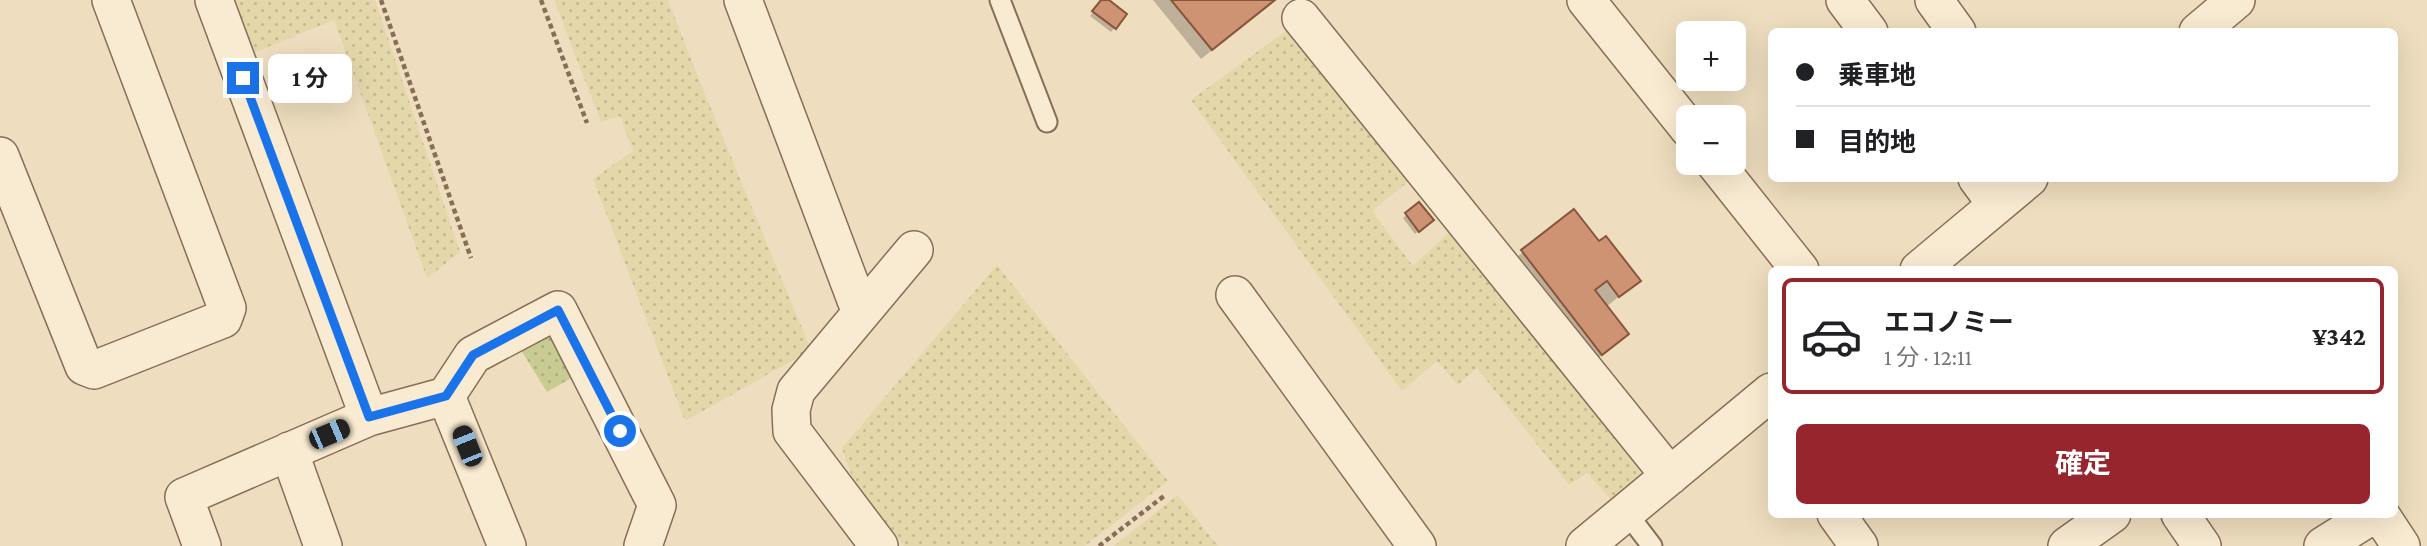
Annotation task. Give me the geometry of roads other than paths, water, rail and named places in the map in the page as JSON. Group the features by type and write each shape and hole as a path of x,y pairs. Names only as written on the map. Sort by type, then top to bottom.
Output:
{"street":[{"path":"0,156 84,366 93,370 223,319 227,308 111,0"},
{"path":"214,0 369,417"},
{"path":"743,0 861,313"},
{"path":"1586,0 1676,114"},
{"path":"1845,0 1866,28"},
{"path":"1934,0 1954,28"},
{"path":"2203,28 2236,0"},
{"path":"1301,18 1670,476"},
{"path":"1725,175 1797,266"},
{"path":"1922,266 1987,192 2017,182"},
{"path":"879,546 793,431 791,410 796,391 914,250"},
{"path":"1235,295 1417,546"},
{"path":"202,546 184,496 369,417 446,396 473,355 558,310 657,505 643,546"},
{"path":"446,396 507,546"},
{"path":"1585,546 1670,476 1766,407"},
{"path":"289,451 323,546"},
{"path":"1839,518 1859,546"},
{"path":"2067,546 2106,518"},
{"path":"2183,518 2202,546"},
{"path":"2323,546 2368,518"},
{"path":"2383,518 2401,546"}],"lane":[{"path":"1000,0 1047,122"},
{"path":"1626,512 1652,546"}]}
